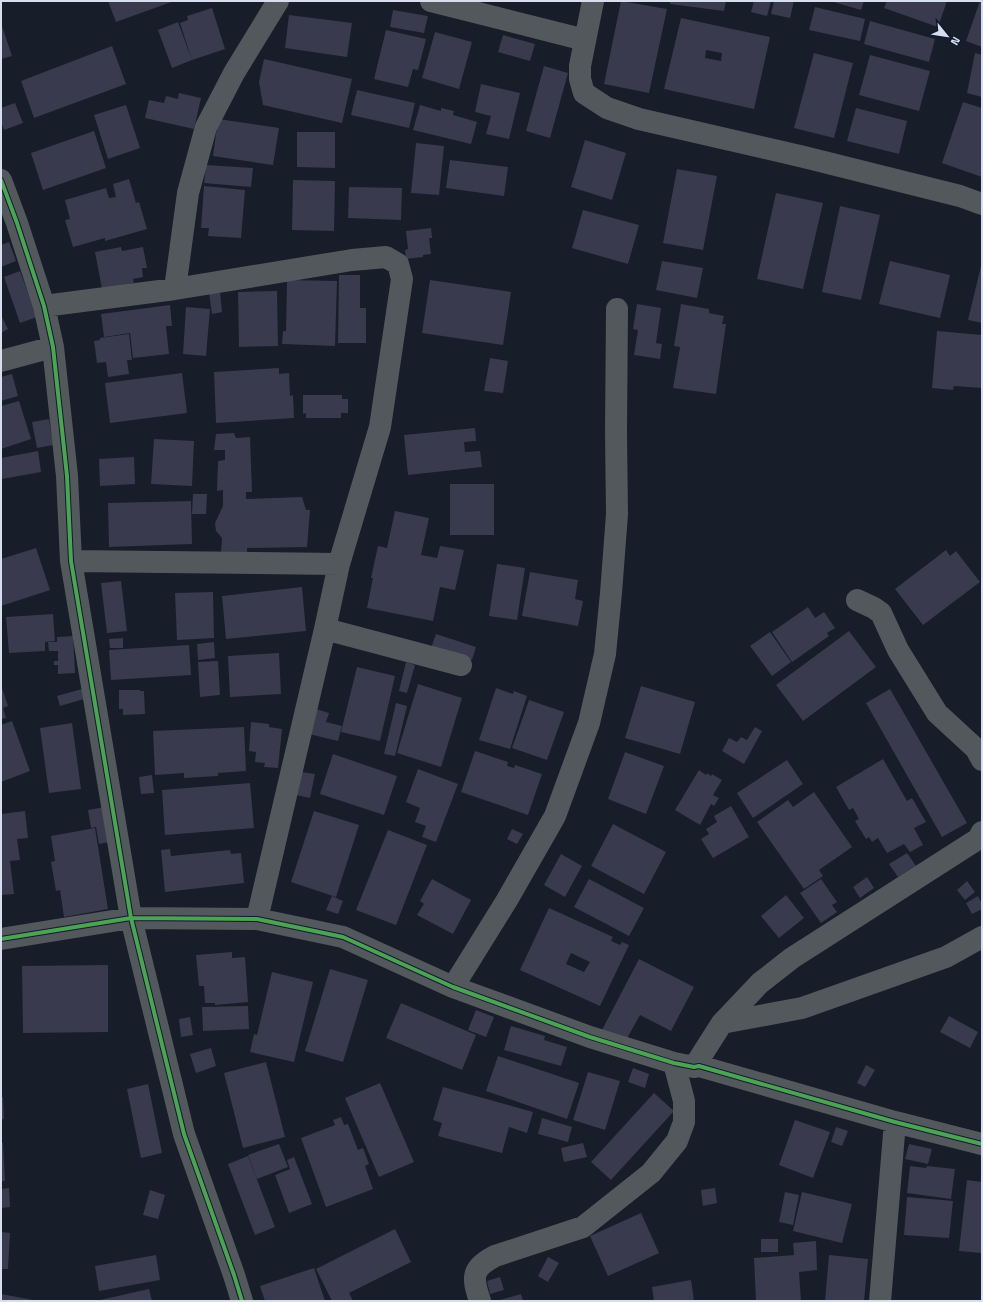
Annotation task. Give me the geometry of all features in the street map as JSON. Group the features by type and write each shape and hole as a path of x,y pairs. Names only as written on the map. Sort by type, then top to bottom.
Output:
{"street":[{"path":"431,1 585,40"},
{"path":"593,1 580,66 580,79 584,93 607,108 639,119 834,164 960,196 982,204"},
{"path":"175,289 188,193 206,127 267,6"},
{"path":"1,180 17,223 44,306 53,347 67,476 71,561 131,918 184,1134 232,1268 242,1301"},
{"path":"44,306 175,289 352,260 386,257 398,264 402,279 380,427 339,564 257,919"},
{"path":"452,987 507,900 555,816 591,716 604,654 612,593 617,514 617,308"},
{"path":"1,361 53,347"},
{"path":"71,561 339,564"},
{"path":"857,600 881,613 898,650 937,713 976,749 982,760"},
{"path":"325,629 461,665"},
{"path":"480,1301 476,1289 476,1270 486,1261 495,1256 583,1227 651,1173 677,1141 684,1122 684,1065 760,984 792,958 978,839 982,832"},
{"path":"1,939 131,918 257,919 343,937 452,987 590,1037 684,1065 699,1066 895,1122 982,1144"},
{"path":"722,1023 802,1008 946,957 982,937"},
{"path":"880,1301 895,1122"}],"building":[{"path":"108,1 174,1 116,22"},
{"path":"621,1 667,9 649,93 604,84"},
{"path":"670,1 726,1 724,11 670,4"},
{"path":"754,1 771,1 767,16 751,12"},
{"path":"774,1 794,1 790,18 771,14"},
{"path":"830,1 864,1 861,10"},
{"path":"887,1 947,1 938,27 884,8"},
{"path":"980,1 982,2 982,47 966,41"},
{"path":"815,7 865,19 860,41 809,30"},
{"path":"212,8 225,49 192,60 180,23 188,20 187,16"},
{"path":"393,10 428,16 424,33 390,27"},
{"path":"289,15 352,23 347,57 285,48"},
{"path":"681,18 770,37 754,109 664,89","holes":["706,50 722,53 721,61 705,58"]},
{"path":"870,21 935,39 929,62 864,44"},
{"path":"178,22 192,60 172,68 158,30"},
{"path":"1,23 12,56 1,59"},
{"path":"386,30 426,39 418,70 413,69 408,87 374,79"},
{"path":"435,32 472,42 459,89 422,78"},
{"path":"503,35 535,44 530,61 498,52"},
{"path":"112,46 126,84 34,118 21,81"},
{"path":"814,53 853,63 834,138 794,128"},
{"path":"975,53 982,55 982,97 967,93"},
{"path":"870,55 930,71 919,111 859,95"},
{"path":"264,59 352,79 342,123 263,105 259,82"},
{"path":"544,66 568,73 550,138 526,131"},
{"path":"481,84 520,93 509,139 486,134 491,116 475,112"},
{"path":"357,90 415,103 409,128 351,115"},
{"path":"179,93 201,98 194,129 145,118 149,100 164,103 166,96 178,99"},
{"path":"963,102 982,108 982,177 942,163"},
{"path":"15,103 23,123 4,130 1,122 1,108"},
{"path":"126,105 140,148 108,159 94,115"},
{"path":"420,105 441,111 441,108 454,111 453,115 477,122 471,144 413,130"},
{"path":"856,108 907,121 899,154 847,141"},
{"path":"218,119 279,128 273,165 213,156"},
{"path":"94,131 106,168 43,190 31,153"},
{"path":"297,132 335,132 335,168 297,167"},
{"path":"585,140 626,153 612,200 571,187"},
{"path":"416,143 444,146 439,195 411,193"},
{"path":"450,160 508,167 504,196 446,188"},
{"path":"206,165 253,168 251,187 204,183"},
{"path":"677,169 717,176 703,250 663,243"},
{"path":"129,179 136,203 139,202 147,229 105,241 105,238 73,247 65,220 70,219 65,200 106,188 109,198 116,197 113,184"},
{"path":"293,180 335,181 334,231 292,230"},
{"path":"204,186 245,190 241,238 208,236 209,228 201,228"},
{"path":"349,187 402,188 401,220 348,218"},
{"path":"776,193 823,203 803,289 757,279"},
{"path":"840,206 880,215 861,300 822,292"},
{"path":"583,210 639,225 628,264 572,248"},
{"path":"431,228 432,238 429,238 431,254 423,255 423,257 406,259 405,250 408,249 406,231"},
{"path":"9,242 16,261 1,267 1,245"},
{"path":"121,247 122,251 143,247 147,268 142,268 143,277 133,279 134,283 102,289 95,252"},
{"path":"662,261 703,268 697,298 656,290"},
{"path":"890,261 950,275 940,318 879,304"},
{"path":"982,266 982,323 968,320"},
{"path":"20,271 37,317 20,323 4,277"},
{"path":"339,275 360,275 360,308 366,308 366,343 338,343"},
{"path":"287,280 337,281 335,346 282,344 283,331 286,331"},
{"path":"430,280 511,292 503,345 422,333"},
{"path":"220,291 222,312 212,314 209,293"},
{"path":"277,291 278,346 239,347 238,292"},
{"path":"637,304 661,308 656,343 662,344 660,359 634,355 638,330 633,329"},
{"path":"681,304 709,309 709,313 724,316 722,324 726,324 716,394 673,388 680,347 674,346"},
{"path":"170,305 172,326 166,326 169,354 133,358 130,333 104,337 101,314"},
{"path":"186,307 210,309 206,356 183,354"},
{"path":"1,315 8,329 1,333"},
{"path":"937,331 982,335 982,388 954,386 953,390 932,388"},
{"path":"129,334 132,360 127,360 129,374 108,377 106,362 97,363 94,341 100,340 100,338"},
{"path":"490,358 508,361 503,393 484,391"},
{"path":"279,368 279,374 289,373 290,396 293,395 294,418 216,423 214,372"},
{"path":"182,373 187,413 110,423 105,383"},
{"path":"12,374 18,396 1,401 1,377"},
{"path":"303,395 342,395 342,399 348,399 348,413 341,413 341,418 306,418 306,413 303,414"},
{"path":"19,401 31,439 1,449 1,406"},
{"path":"49,419 53,445 37,448 32,422"},
{"path":"475,428 476,441 464,442 465,452 480,451 482,467 408,475 404,435"},
{"path":"234,433 236,438 250,437 252,492 246,492 246,499 302,497 306,510 310,510 307,547 247,548 247,554 221,554 222,538 216,531 215,523 223,506 223,490 217,491 218,461 225,460 225,450 214,450 216,434"},
{"path":"154,439 194,441 192,486 151,484"},
{"path":"38,451 41,472 2,479 1,458"},
{"path":"134,457 135,484 100,486 99,459"},
{"path":"450,484 494,484 494,535 450,535"},
{"path":"193,494 207,494 206,514 192,514"},
{"path":"191,501 192,544 109,547 108,503"},
{"path":"395,511 429,518 421,555 437,558 440,546 464,550 455,590 440,587 433,621 367,608 373,578 371,578 378,546 387,548"},
{"path":"36,548 50,590 1,606 1,559"},
{"path":"946,550 950,556 956,551 980,582 923,625 895,589"},
{"path":"497,564 525,568 517,620 489,616"},
{"path":"530,572 578,580 575,599 583,601 578,626 522,616"},
{"path":"121,581 127,631 107,633 101,583"},
{"path":"302,587 306,631 226,639 222,596"},
{"path":"213,592 214,638 177,640 175,593"},
{"path":"808,607 815,618 824,612 835,628 827,633 829,636 792,662 772,632"},
{"path":"53,614 55,641 45,642 45,651 9,653 6,617"},
{"path":"849,631 876,667 803,721 776,685"},
{"path":"770,632 791,662 772,676 750,646"},
{"path":"436,634 476,647 472,660 431,648"},
{"path":"73,636 75,673 58,674 58,665 54,665 54,661 58,661 58,651 49,651 48,642 57,642 57,637"},
{"path":"123,638 123,648 110,648 109,639"},
{"path":"214,642 215,658 198,660 197,644"},
{"path":"189,645 191,675 111,680 109,650"},
{"path":"279,653 281,694 230,697 228,656"},
{"path":"218,661 220,695 200,697 198,662"},
{"path":"406,662 415,665 407,693 399,691"},
{"path":"357,667 395,676 380,741 341,732"},
{"path":"418,684 462,698 441,767 397,753"},
{"path":"1,685 8,706 3,708 6,718 1,719"},
{"path":"641,686 695,702 680,754 625,738"},
{"path":"496,688 513,694 514,691 527,696 510,749 479,740"},
{"path":"82,689 84,699 60,706 57,696"},
{"path":"890,689 967,823 942,837 866,703"},
{"path":"119,690 144,691 145,714 123,715 123,709 119,709"},
{"path":"529,700 564,712 547,760 512,748"},
{"path":"396,703 407,706 395,756 384,754"},
{"path":"316,709 329,713 326,722 342,726 338,741 309,734"},
{"path":"12,721 30,771 1,782 1,725"},
{"path":"251,722 269,724 269,727 282,729 278,768 264,767 265,763 255,762 256,752 249,751"},
{"path":"72,723 81,789 49,793 40,728"},
{"path":"244,727 246,771 218,773 218,776 184,778 184,773 155,775 153,731"},
{"path":"755,727 762,731 744,764 722,751 729,738 737,742 741,737 747,740"},
{"path":"475,751 508,762 507,766 514,768 515,765 542,774 528,815 461,792"},
{"path":"625,752 664,766 646,814 608,799"},
{"path":"333,754 397,776 384,815 320,794"},
{"path":"883,759 907,801 912,798 926,822 914,828 923,845 910,852 904,844 887,853 878,838 872,842 869,837 866,839 855,821 859,819 853,808 849,810 836,787"},
{"path":"787,760 803,784 753,818 737,793"},
{"path":"418,769 458,784 436,842 422,837 426,826 415,822 420,808 406,802"},
{"path":"699,770 706,775 707,773 711,776 712,774 722,780 713,795 719,798 714,806 711,804 700,825 675,810"},
{"path":"301,772 315,774 310,798 296,795"},
{"path":"152,775 154,793 141,794 139,777"},
{"path":"250,783 254,828 165,835 162,790"},
{"path":"814,792 852,847 819,870 823,876 804,889 757,822 788,800 793,807"},
{"path":"731,806 749,837 713,858 701,839 709,834 706,829 717,822 714,816"},
{"path":"105,807 110,842 99,844 96,827 91,828 88,810"},
{"path":"25,811 28,838 17,839 20,860 10,861 14,894 1,895 1,814"},
{"path":"314,811 359,825 336,897 291,882"},
{"path":"613,824 666,852 644,894 591,866"},
{"path":"95,828 108,909 64,917 60,890 56,891 51,862 55,861 51,836"},
{"path":"512,829 523,834 517,844 507,839"},
{"path":"388,830 427,845 396,925 356,910"},
{"path":"170,849 171,856 230,850 231,854 241,853 244,883 165,892 161,850"},
{"path":"907,853 916,866 898,877 889,864"},
{"path":"561,854 582,866 565,897 544,885"},
{"path":"867,877 874,888 860,898 853,887"},
{"path":"432,879 471,900 453,934 417,915 424,904 420,901"},
{"path":"589,879 644,908 629,936 574,907"},
{"path":"821,879 837,902 832,905 837,912 821,923 800,893"},
{"path":"967,881 975,892 965,900 957,890"},
{"path":"786,895 804,918 779,938 761,916"},
{"path":"332,896 343,901 338,914 326,910"},
{"path":"978,896 982,904 982,909 972,914 966,903"},
{"path":"549,908 613,937 611,941 620,945 622,942 629,945 600,1006 520,970","holes":["571,953 590,962 584,972 566,964"]},
{"path":"232,952 232,958 245,957 248,1002 215,1005 215,1003 205,1003 204,986 199,986 196,955"},
{"path":"639,959 694,987 671,1031 640,1015 625,1042 602,1030"},
{"path":"108,965 108,1032 23,1033 22,966"},
{"path":"330,969 368,980 343,1062 305,1051"},
{"path":"272,972 313,982 294,1062 250,1052 254,1034 257,1035"},
{"path":"401,1003 476,1035 462,1070 386,1038"},
{"path":"248,1006 249,1029 203,1031 202,1007"},
{"path":"476,1010 494,1017 486,1037 468,1030"},
{"path":"949,1016 978,1032 970,1048 940,1032"},
{"path":"190,1017 193,1035 181,1037 179,1019"},
{"path":"511,1026 545,1036 544,1040 567,1047 561,1066 504,1050"},
{"path":"211,1048 216,1066 196,1073 190,1054"},
{"path":"498,1056 579,1083 567,1119 486,1091"},
{"path":"266,1062 285,1137 243,1148 224,1073"},
{"path":"866,1065 875,1070 865,1087 857,1083"},
{"path":"633,1068 649,1074 645,1088 628,1082"},
{"path":"588,1072 620,1081 605,1130 573,1120"},
{"path":"380,1083 414,1162 379,1177 345,1098"},
{"path":"148,1084 162,1153 141,1158 127,1089"},
{"path":"443,1087 533,1112 527,1133 509,1127 502,1153 438,1136 442,1123 433,1120"},
{"path":"654,1093 674,1111 611,1180 591,1162"},
{"path":"1,1097 3,1097 4,1119 1,1120"},
{"path":"341,1117 344,1125 348,1124 358,1150 363,1148 369,1164 365,1166 373,1189 326,1207 301,1138 335,1125 333,1120"},
{"path":"542,1118 572,1127 568,1142 538,1134"},
{"path":"795,1120 830,1132 813,1178 779,1165"},
{"path":"836,1127 848,1131 842,1146 831,1142"},
{"path":"1,1143 3,1143 5,1181 1,1181"},
{"path":"583,1143 587,1157 564,1162 561,1148"},
{"path":"279,1144 288,1167 257,1179 248,1155"},
{"path":"909,1144 932,1149 928,1164 905,1159"},
{"path":"248,1156 275,1227 255,1235 228,1164"},
{"path":"294,1157 312,1204 289,1213 275,1175 290,1169 287,1160"},
{"path":"910,1166 955,1169 951,1199 907,1193"},
{"path":"967,1180 982,1182 982,1253 959,1251"},
{"path":"9,1188 10,1207 1,1208 1,1189"},
{"path":"715,1188 717,1203 703,1206 701,1190"},
{"path":"150,1190 165,1195 158,1219 143,1215"},
{"path":"785,1192 799,1195 793,1225 779,1222"},
{"path":"802,1192 852,1204 842,1243 793,1231"},
{"path":"907,1197 953,1201 949,1238 904,1235"},
{"path":"641,1213 659,1253 608,1276 590,1236"},
{"path":"395,1229 411,1262 349,1293 353,1301 332,1301 316,1269"},
{"path":"1,1232 10,1233 8,1269 1,1269"},
{"path":"761,1239 778,1239 778,1252 761,1252"},
{"path":"816,1241 817,1270 799,1272 801,1301 756,1301 754,1258 794,1255 793,1243"},
{"path":"156,1255 160,1280 99,1291 95,1266"},
{"path":"829,1255 868,1259 864,1301 825,1301"},
{"path":"548,1257 559,1263 548,1282 538,1276"},
{"path":"314,1268 325,1301 265,1301 260,1286"},
{"path":"500,1277 504,1290 490,1294 487,1281"},
{"path":"691,1280 694,1301 654,1301 652,1287"},
{"path":"149,1289 152,1301 100,1301 100,1300"},
{"path":"1,1294 33,1300 33,1301 1,1301"},
{"path":"521,1294 523,1301 496,1301"}],"cycle path":[{"path":"1,180 17,223 44,306 53,347 67,476 71,561 131,918 184,1134 242,1301"},
{"path":"1,939 131,918 257,919 343,937 453,987 590,1037 674,1063 694,1067 699,1066 895,1122 982,1144"}]}
